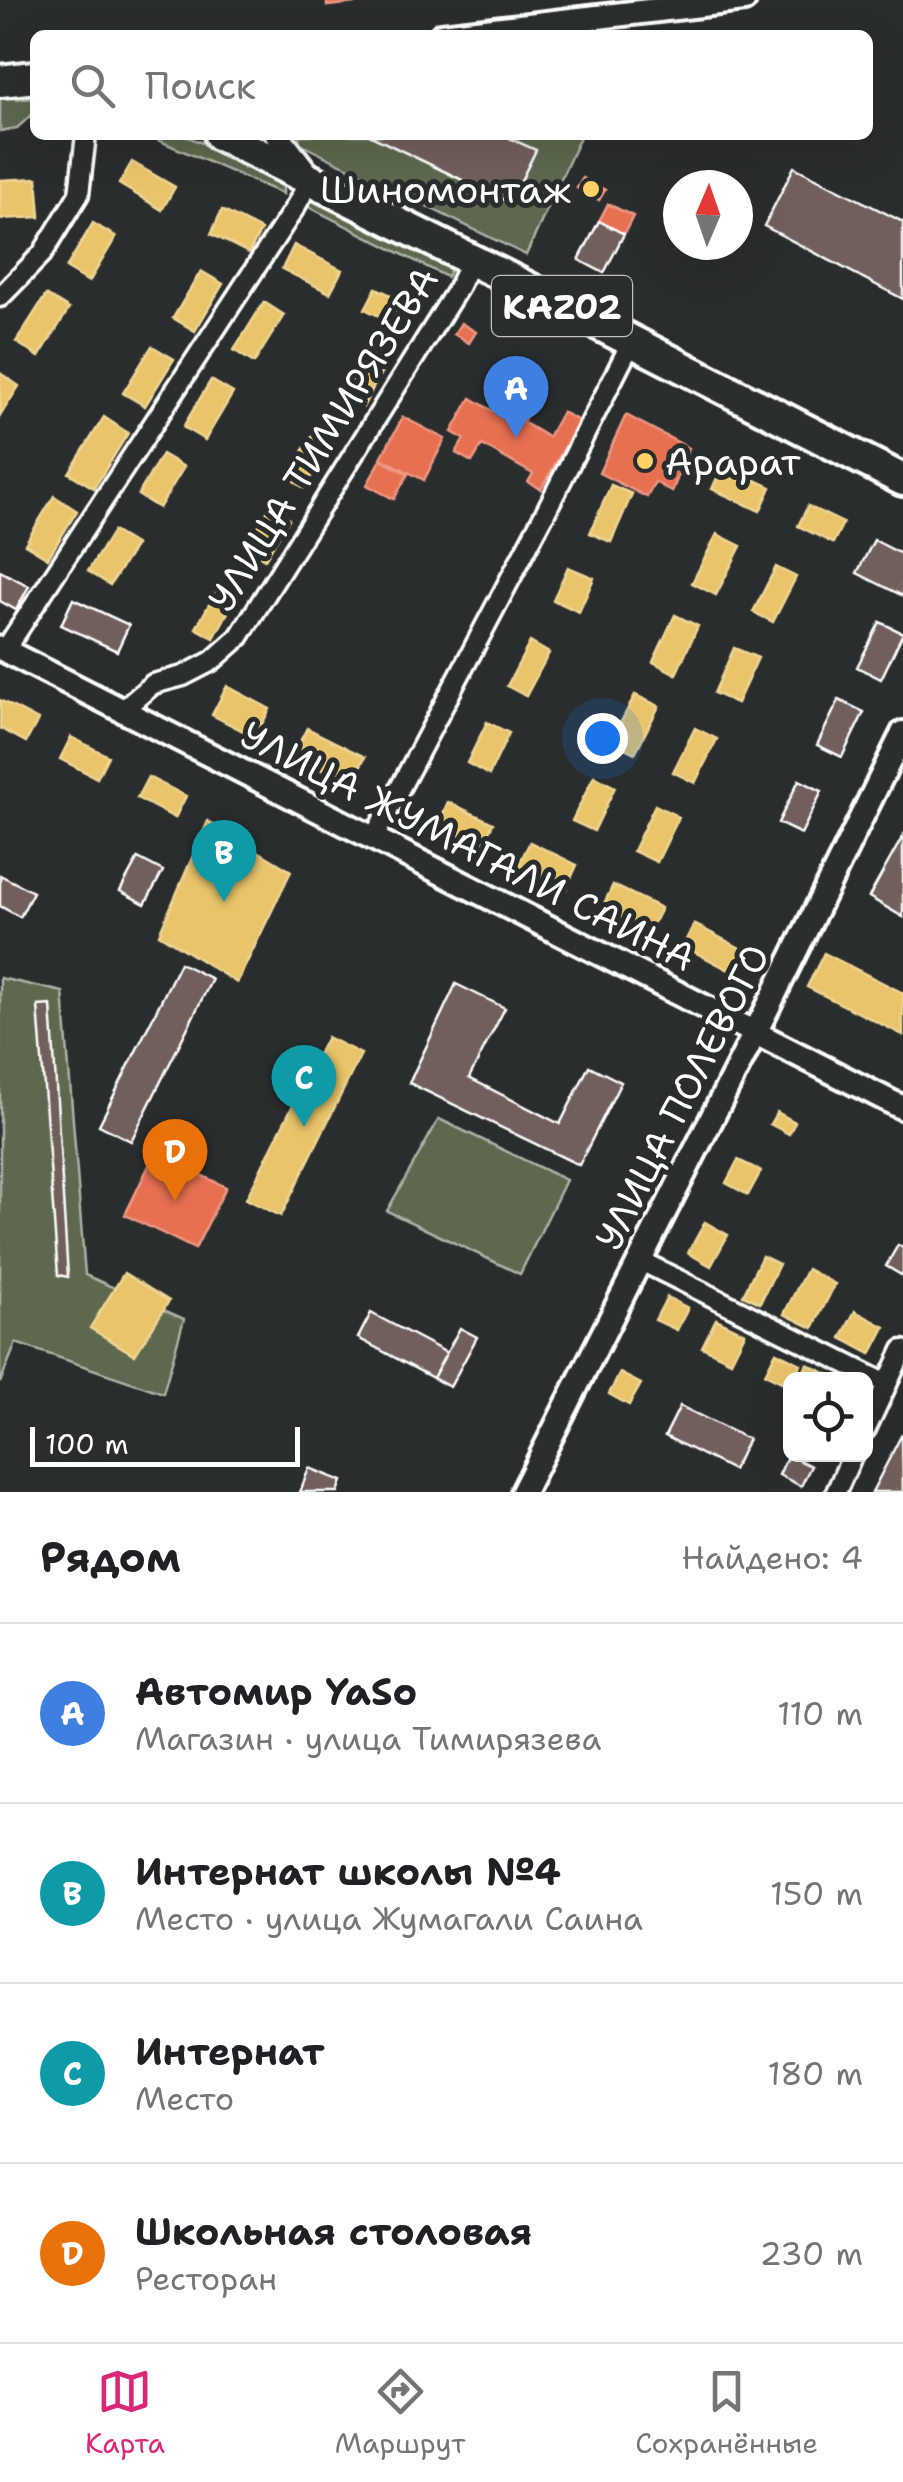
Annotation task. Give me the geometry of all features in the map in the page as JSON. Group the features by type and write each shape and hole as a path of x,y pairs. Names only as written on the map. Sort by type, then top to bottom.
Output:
{"highway":[{"path":"0,81 30,78"},
{"name":"KАZ02","path":"230,140 903,480"}],"street":[{"path":"485,30 744,0"},
{"path":"0,297 42,254 79,194 85,140"},
{"path":"2,649 311,179 280,140"},
{"name":"УЛИЦА ТИМИРЯЗЕВА","path":"124,709 153,684 183,676 212,661 240,637 458,288 471,260"},
{"path":"373,839 632,340"},
{"name":"УЛИЦА ЖУМАГАЛИ САИНА","path":"2,649 903,1108"},
{"name":"УЛИЦА ПОЛЕВОГО","path":"523,1492 903,733"},
{"path":"640,1260 887,1384"},
{"path":"873,1414 903,1350"},
{"path":"836,1492 850,1462"}],"green space":[{"path":"0,98 30,99 30,116 17,128 0,131"},
{"path":"158,140 195,140 278,176 283,194"},
{"path":"300,140 579,140 526,255 300,144"},
{"path":"313,195 448,264 451,269 447,277 307,206"},
{"path":"0,978 63,992 85,1275 184,1319 163,1393 16,1343 0,1383"},
{"path":"439,1119 566,1180 520,1274 387,1211"}],"building: Жильё":[{"path":"132,162 175,187 162,210 119,184"},
{"path":"37,178 40,217 0,219 0,180"},
{"path":"222,210 261,230 249,253 211,234"},
{"path":"93,223 116,237 89,282 66,268"},
{"path":"294,245 342,270 330,293 282,269"},
{"path":"201,271 223,284 195,331 173,318"},
{"path":"376,288 418,308 407,330 365,309"},
{"path":"46,295 69,309 39,357 16,342"},
{"path":"264,302 284,315 254,363 234,350"},
{"path":"152,346 174,359 145,406 123,393"},
{"path":"364,357 384,367 363,407 343,397"},
{"path":"0,373 19,386 0,416"},
{"path":"211,380 233,393 205,440 183,427"},
{"path":"104,417 128,433 94,488 69,473"},
{"path":"313,434 333,443 304,488 287,476"},
{"path":"162,454 184,467 159,508 138,495"},
{"path":"723,465 771,487 760,511 712,489"},
{"path":"611,485 632,494 611,542 590,533"},
{"path":"54,496 77,511 48,558 25,544"},
{"path":"808,506 843,523 833,543 798,526"},
{"path":"270,507 289,519 265,559 245,548"},
{"path":"113,531 136,545 110,585 88,571"},
{"path":"717,534 741,546 716,595 692,583"},
{"path":"568,567 594,578 579,612 553,600"},
{"path":"776,567 796,577 773,622 753,612"},
{"path":"221,583 239,592 214,638 196,628"},
{"path":"675,615 698,626 676,674 653,662"},
{"path":"530,642 549,653 526,696 507,686"},
{"path":"734,648 758,658 737,703 714,693"},
{"path":"227,686 270,709 255,737 212,715"},
{"path":"635,695 659,706 635,753 611,741"},
{"path":"0,700 38,720 26,742 0,728"},
{"path":"487,722 509,733 489,775 467,763"},
{"path":"307,728 365,757 351,785 293,755"},
{"path":"695,728 717,739 695,783 673,772"},
{"path":"71,737 108,756 97,778 60,759"},
{"path":"594,776 615,787 594,831 572,821"},
{"path":"148,777 186,796 175,818 137,798"},
{"path":"448,802 493,823 482,846 437,826"},
{"path":"655,805 679,817 657,862 633,851"},
{"path":"208,821 291,871 237,983 159,934"},
{"path":"530,842 577,865 566,889 518,866"},
{"path":"613,885 661,908 649,932 602,908"},
{"path":"694,924 744,950 733,972 683,946"},
{"path":"824,953 903,993 903,1035 807,987"},
{"path":"327,1037 361,1054 281,1216 246,1199"},
{"path":"777,1112 795,1122 789,1134 770,1124"},
{"path":"738,1160 761,1171 748,1195 726,1183"},
{"path":"705,1222 728,1235 711,1266 688,1253"},
{"path":"762,1256 779,1264 760,1303 743,1295"},
{"path":"807,1269 835,1284 813,1328 784,1314"},
{"path":"124,1273 169,1301 135,1355 90,1328"},
{"path":"667,1297 688,1308 677,1330 655,1320"},
{"path":"855,1311 885,1327 871,1354 841,1338"},
{"path":"716,1319 745,1333 731,1361 702,1347"},
{"path":"776,1352 801,1364 797,1372 783,1372 783,1383 765,1374"},
{"path":"807,1364 824,1372 804,1372"},
{"path":"620,1373 641,1384 629,1405 609,1394"}],"building: Торговля":[{"path":"327,0 374,0 374,1 327,6"},
{"name":"Шиномонтаж","path":"583,178 605,190 599,200 577,188"},
{"path":"608,204 633,216 624,234 599,221"},
{"name":"Шиномонтаж","path":"461,323 476,332 469,343 454,334"},
{"path":"506,388 533,403 523,422 548,437 562,412 579,421 541,489 528,482 533,474 482,445 472,462 456,453 464,439 452,432 471,398 493,411"},
{"name":"Арарат","path":"626,415 689,448 672,492 655,482 647,497 599,473"},
{"path":"403,417 445,439 424,480 381,458"},
{"path":"381,460 408,474 394,499 367,485"},
{"path":"155,1153 226,1187 195,1249 125,1215"}],"building: Прочее":[{"path":"379,140 513,140 536,150 510,203"},
{"path":"794,167 903,222 903,299 764,226"},
{"path":"599,221 624,234 604,273 579,260"},
{"path":"874,540 903,555 903,596 857,573"},
{"path":"0,571 29,586 16,610 0,601"},
{"path":"73,599 129,625 117,651 61,625"},
{"path":"880,622 903,633 881,679 857,667"},
{"path":"839,700 864,712 842,757 817,745"},
{"path":"799,780 822,791 801,834 778,823"},
{"path":"903,836 903,917 869,897"},
{"path":"138,858 163,871 145,904 120,891"},
{"path":"0,875 33,892 20,917 0,906"},
{"path":"180,963 212,979 131,1141 99,1125"},
{"path":"456,984 505,1008 469,1078 560,1124 589,1066 621,1082 579,1165 409,1083"},
{"path":"51,1005 68,1277 58,1275 38,1006"},
{"path":"898,1245 903,1248 903,1276 886,1266"},
{"path":"371,1313 447,1353 433,1378 358,1338"},
{"path":"460,1328 477,1337 450,1387 433,1378"},
{"path":"680,1406 748,1439 733,1470 665,1436"},
{"path":"902,1434 903,1492 872,1492"},
{"path":"785,1462 811,1466 801,1486 779,1475"},
{"path":"309,1468 342,1481 338,1492 300,1492"}],"place":[{"name":"Шиномонтаж","path":"591,189"},
{"name":"Автомир YaSo","path":"516,438"},
{"name":"Арарат","path":"645,461"},
{"name":"Интернат школы №4","path":"224,902"},
{"name":"Интернат","path":"304,1127"},
{"name":"Школьная столовая","path":"175,1201"}]}
